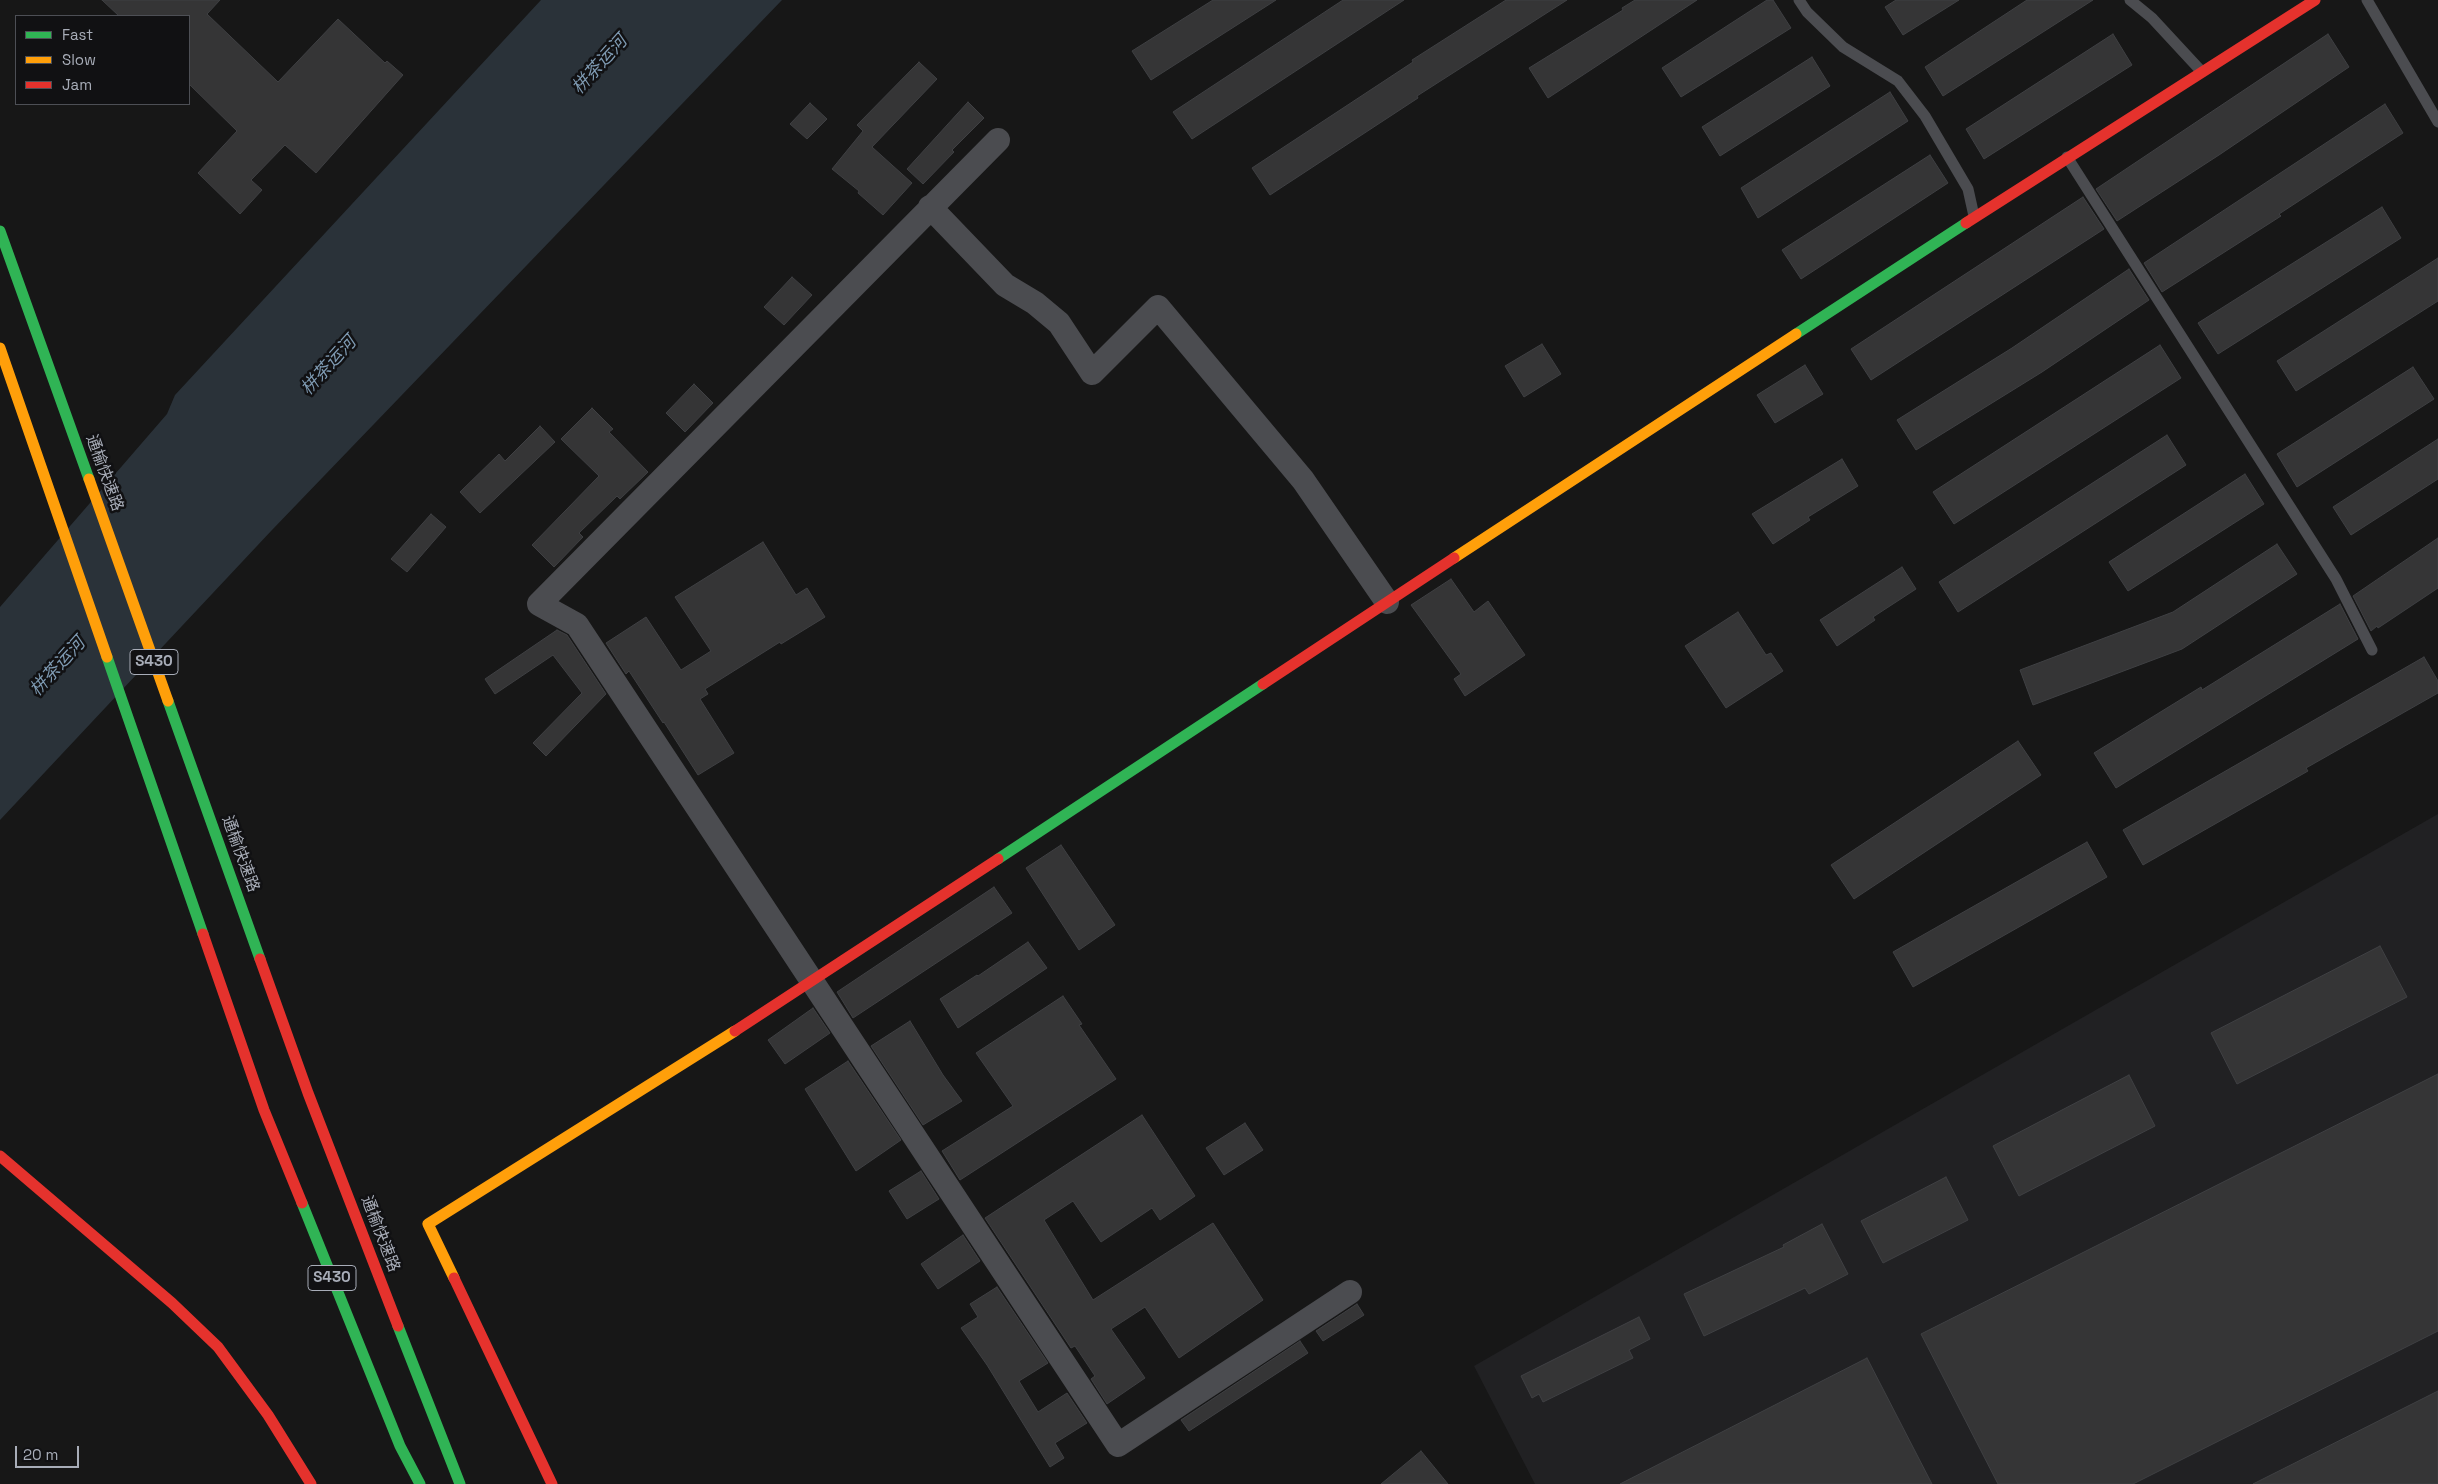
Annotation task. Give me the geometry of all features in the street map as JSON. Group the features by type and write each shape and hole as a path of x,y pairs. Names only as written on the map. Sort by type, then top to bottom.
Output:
{"main road":[{"path":"552,1484 428,1224 812,982 1387,602 1974,218 2315,0"},
{"name":"通榆快速路","path":"0,231 308,1093 460,1484"},
{"name":"S430","path":"0,348 264,1110 400,1446 420,1484"},
{"path":"0,1156 172,1303 218,1347 268,1415 311,1484"},
{"path":"433,1416 469,1484"},
{"path":"400,1446 411,1484"}],"street":[{"path":"998,140 553,589 1118,1445 1350,1292"},
{"path":"930,207 1004,285 1035,303 1059,322 1092,373 1158,307 1303,480 1387,602"}],"lane":[{"path":"1799,0 1807,12 1843,47 1898,81 1925,116 1968,189 1974,218"},
{"path":"2130,0 2152,18 2202,72"},
{"path":"2367,0 2438,122"},
{"path":"2067,158 2336,580 2372,650"}],"shaded area":[{"path":"2438,814 2438,1484 1535,1484 1474,1366"}],"water":[{"name":"栟茶运河","path":"541,0 782,0 272,530 0,820 0,607 167,414 175,395"}],"building":[{"path":"102,0 220,0 207,14 278,82 338,19 385,63 387,61 403,75 316,173 285,145 251,180 262,190 240,214 198,173 237,131 190,85 190,15 118,15"},
{"path":"1213,0 1276,0 1151,80 1132,51"},
{"path":"1343,0 1404,0 1192,139 1173,112"},
{"path":"1506,0 1567,0 1417,96 1418,98 1270,195 1252,168 1413,62 1412,60"},
{"path":"1635,0 1697,0 1548,98 1529,68 1623,10 1622,8"},
{"path":"1767,0 1773,0 1791,28 1681,97 1662,68"},
{"path":"1896,0 1959,0 1903,35 1885,7"},
{"path":"2027,0 2093,0 1943,96 1925,67"},
{"path":"2113,34 2132,65 1984,159 1966,129"},
{"path":"2328,34 2349,67 2117,221 2096,189"},
{"path":"1812,57 1830,86 1720,156 1702,127"},
{"path":"919,62 937,79 872,147 912,183 883,215 858,193 859,191 832,169 863,131 857,125"},
{"path":"1890,92 1908,121 1758,218 1741,188"},
{"path":"968,102 984,118 952,150 954,152 923,184 907,169"},
{"path":"810,103 827,119 807,139 790,124"},
{"path":"2385,104 2403,133 2279,214 2281,216 2162,292 2144,263"},
{"path":"1930,155 1948,183 1801,279 1782,250"},
{"path":"2083,197 2104,229 1871,380 1851,349"},
{"path":"2382,207 2401,238 2218,354 2198,323"},
{"path":"2438,258 2438,301 2296,391 2277,361"},
{"path":"2129,269 2149,300 2042,372 1916,450 1897,420 2012,348"},
{"path":"792,277 812,295 784,325 764,307"},
{"path":"1542,344 1561,374 1524,397 1505,366"},
{"path":"2160,345 2181,378 1954,524 1933,492"},
{"path":"1805,365 1823,394 1775,423 1757,395"},
{"path":"2413,367 2434,399 2297,487 2277,454"},
{"path":"694,384 713,403 685,432 666,413"},
{"path":"592,408 613,429 609,432 648,472 620,499 617,496 579,533 583,537 554,567 532,545 599,476 561,439"},
{"path":"540,426 555,442 480,513 460,492 499,454 505,461"},
{"path":"2167,435 2186,465 1958,612 1939,582"},
{"path":"2438,439 2438,479 2351,535 2333,507"},
{"path":"1842,459 1858,486 1808,517 1810,520 1773,544 1752,514"},
{"path":"2245,474 2264,504 2128,591 2109,562"},
{"path":"431,514 446,527 407,572 391,559"},
{"path":"2438,538 2438,588 2371,631 2353,596"},
{"path":"763,542 796,595 807,588 825,617 781,644 780,642 705,689 708,694 700,699 734,753 698,775 629,671 626,674 606,643 646,617 681,670 711,651 675,597"},
{"path":"2277,544 2297,574 2182,649 2033,705 2020,670 2173,612"},
{"path":"1902,567 1916,589 1873,617 1875,620 1837,646 1820,620"},
{"path":"1451,579 1474,612 1488,601 1525,655 1465,696 1454,679 1461,674 1411,605"},
{"path":"2340,604 2358,639 2116,788 2094,753 2201,687 2202,690"},
{"path":"1738,612 1766,655 1771,653 1783,671 1726,708 1685,646"},
{"path":"557,630 567,635 606,694 546,756 533,743 582,693 553,655 495,694 485,679"},
{"path":"2424,657 2438,681 2438,693 2306,768 2308,771 2143,865 2123,830"},
{"path":"2018,741 2041,775 1854,899 1831,865"},
{"path":"2087,842 2107,877 1913,987 1893,952"},
{"path":"1061,845 1115,925 1079,950 1026,868"},
{"path":"994,887 1012,913 853,1018 837,992"},
{"path":"1028,942 1047,968 958,1028 940,999"},
{"path":"2380,946 2407,997 2237,1084 2211,1033"},
{"path":"1063,996 1082,1024 1079,1025 1116,1079 960,1180 942,1151 1013,1106 976,1053"},
{"path":"813,1008 830,1033 785,1064 768,1040"},
{"path":"910,1021 943,1075 962,1101 923,1125 871,1046"},
{"path":"848,1061 901,1140 856,1171 805,1089"},
{"path":"2438,1074 2438,1331 2133,1484 1998,1484 1921,1334"},
{"path":"2129,1075 2155,1126 2019,1196 1993,1146"},
{"path":"1142,1115 1195,1196 1160,1220 1152,1208 1101,1242 1073,1201 1044,1220 1093,1300 1213,1223 1263,1300 1179,1358 1145,1307 1111,1329 1145,1378 1107,1404 1091,1379 1095,1376 1075,1346 1071,1348 985,1218"},
{"path":"1245,1123 1263,1150 1224,1175 1206,1148"},
{"path":"921,1171 939,1199 907,1219 889,1191"},
{"path":"1946,1177 1968,1220 1883,1263 1861,1221"},
{"path":"1822,1224 1848,1274 1809,1294 1805,1288 1704,1336 1684,1294 1784,1247 1783,1245"},
{"path":"963,1235 980,1261 938,1289 921,1264"},
{"path":"997,1287 1048,1363 1019,1381 1038,1412 1067,1393 1087,1423 1055,1443 1064,1458 1050,1467 987,1365 961,1328 978,1317 970,1304"},
{"path":"1357,1304 1364,1315 1323,1341 1316,1331"},
{"path":"1639,1317 1650,1339 1629,1350 1633,1358 1543,1402 1539,1394 1532,1398 1521,1376"},
{"path":"1300,1341 1308,1353 1189,1431 1181,1420"},
{"path":"1867,1358 1932,1484 1620,1484"},
{"path":"2438,1391 2438,1484 2253,1484"},
{"path":"1421,1451 1448,1484 1381,1484"}],"traffic: fast":[{"path":"1796,334 1966,223"},
{"path":"0,231 89,479"},
{"path":"107,657 203,934"},
{"path":"998,859 1263,684"},
{"path":"168,701 260,959"},
{"path":"302,1203 400,1446 420,1484"},
{"path":"398,1326 460,1484"}],"traffic: slow":[{"path":"1454,558 1796,334"},
{"path":"0,348 107,657"},
{"path":"89,479 168,701"},
{"path":"454,1278 428,1224 735,1031"}],"traffic: jam":[{"path":"1966,223 2315,0"},
{"path":"1263,684 1454,558"},
{"path":"735,1031 998,859"},
{"path":"203,934 264,1110 302,1203"},
{"path":"260,959 308,1093 398,1326"},
{"path":"0,1156 172,1303 218,1347 268,1415 311,1484"},
{"path":"454,1278 552,1484"}]}
